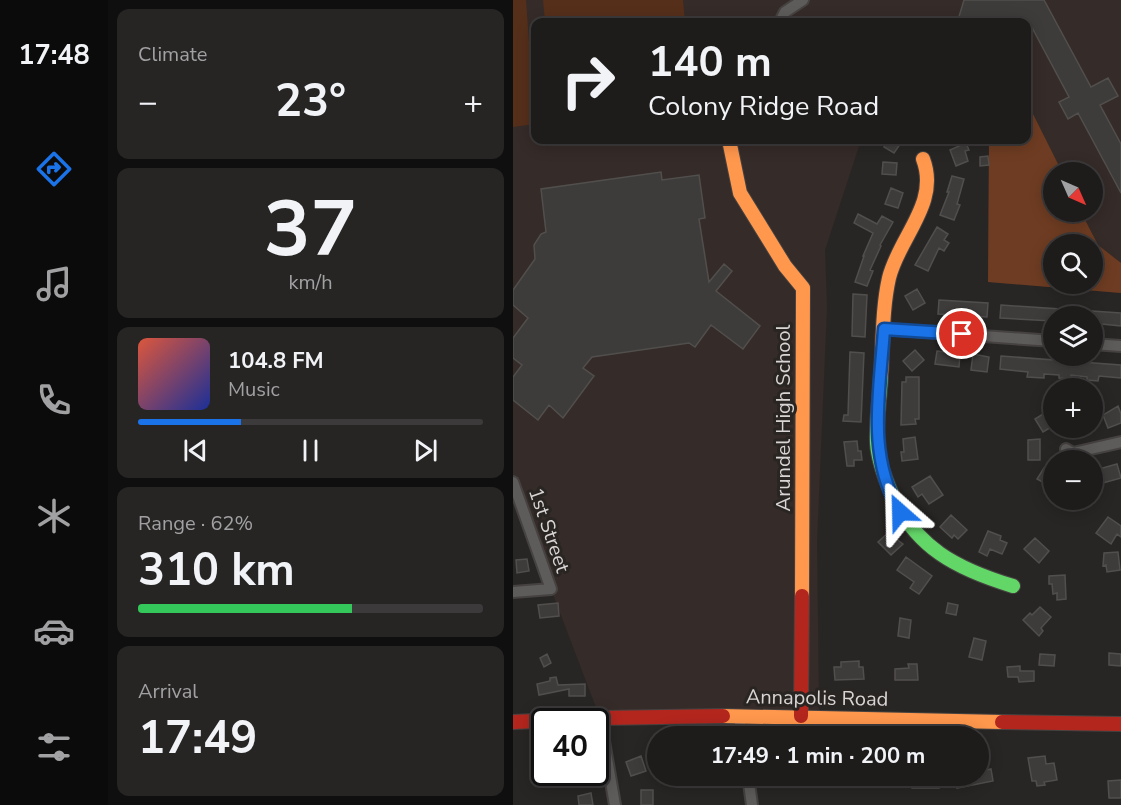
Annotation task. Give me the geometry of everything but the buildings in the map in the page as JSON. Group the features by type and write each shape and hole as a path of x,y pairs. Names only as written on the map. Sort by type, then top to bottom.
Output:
{"street":[{"path":"782,18 785,12 803,0"},
{"name":"Arundel High School","path":"730,144 740,193 785,266 803,288 801,717"},
{"path":"924,159 928,166 928,189 918,216 896,256 885,296 877,439 882,471 894,501 907,523 926,543 942,556 980,577 1013,586"},
{"path":"884,329 1043,340"},
{"path":"1103,345 1121,346"},
{"path":"1066,449 1073,453 1121,442"},
{"name":"1st Street","path":"513,482 551,589 513,592"},
{"path":"739,716 740,726"},
{"name":"Annapolis Road","path":"609,718 739,716 1121,724"},
{"name":"Annapolis Road","path":"513,722 531,721"},
{"path":"609,770 615,805"},
{"path":"749,786 752,805"}],"shaded area":[{"path":"513,0 1121,0 1121,293 1103,292 1103,234 1043,234 1043,287 988,282 989,144 1031,144 1031,18 531,18 531,144 860,144 825,250 827,307 817,542 819,710 609,710 609,708 596,708 513,483"},
{"path":"513,0 526,0 531,69 531,125 513,127"},
{"path":"543,0 683,0 685,18 545,18"},
{"path":"1031,110 1057,162 1043,162 1043,222 1086,222 1092,234 1043,234 1043,287 988,282 989,144 1031,144"},
{"path":"1103,249 1121,263 1121,293 1103,292"}],"traffic: fast":[{"path":"881,375 877,443 886,480 901,511 912,528 940,554 974,572 1013,586"}],"traffic: slow":[{"path":"730,144 740,193 785,266 803,288 802,596"},
{"path":"881,375 884,314 889,278 922,205 927,175 923,159"},
{"path":"723,716 1002,722"}],"traffic: jam":[{"path":"801,716 802,596"},
{"path":"513,722 723,716"},
{"path":"1002,722 1121,724"}],"route":[{"path":"900,512 882,471 877,439 884,329 962,334"}]}
